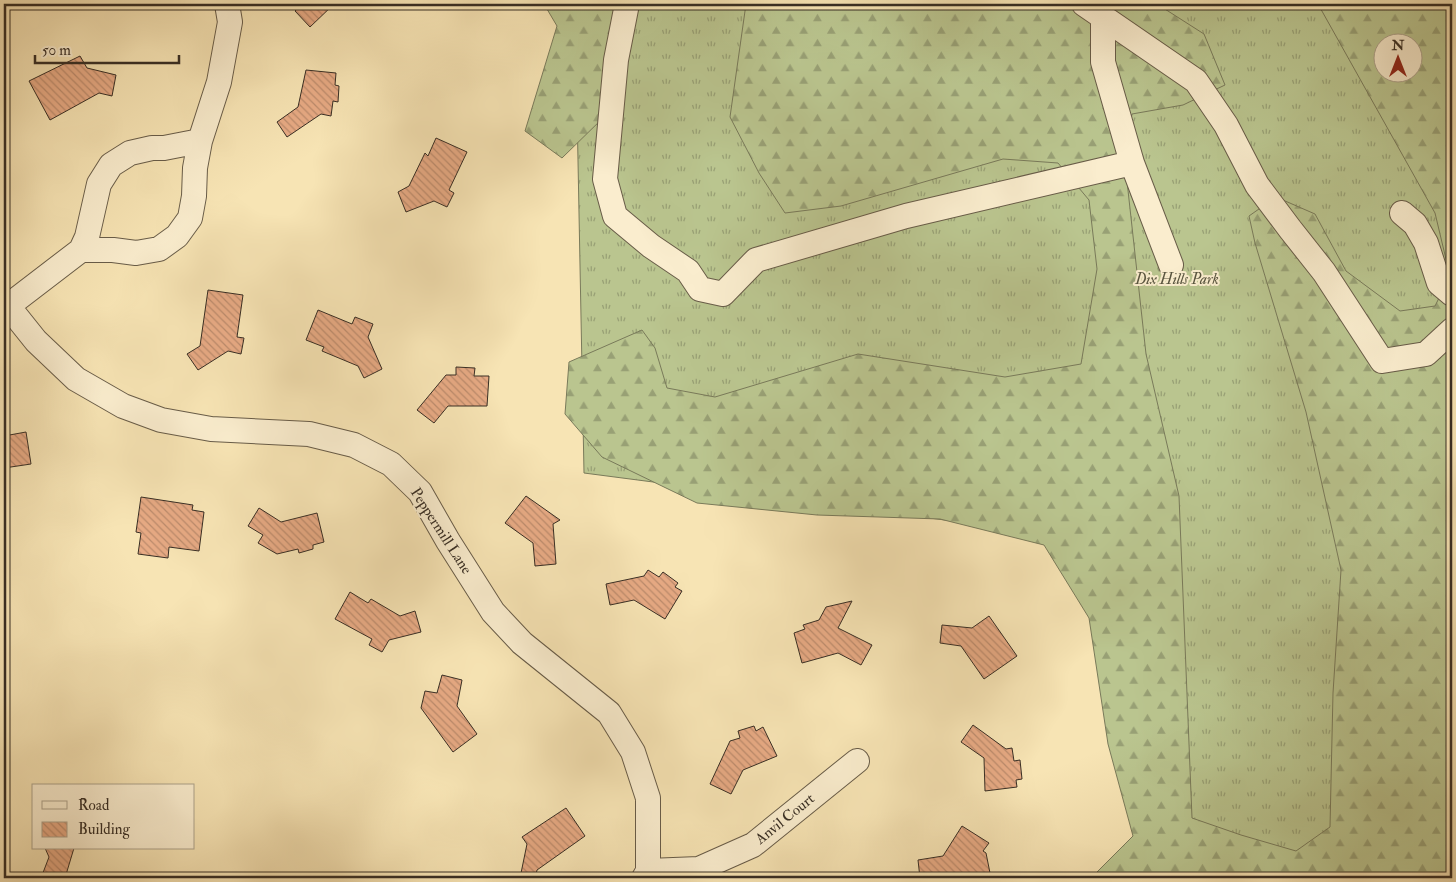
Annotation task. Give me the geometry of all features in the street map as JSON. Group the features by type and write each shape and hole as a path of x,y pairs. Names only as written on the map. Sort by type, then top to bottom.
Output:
{"street":[{"path":"81,250 113,250 136,253 158,249 177,236 190,218 200,141 219,82 230,22 226,4"},
{"path":"627,4 616,60 605,179 615,216 651,246 688,271 700,289 723,294 756,260 810,243 906,216 1132,163"},
{"path":"1094,10 1103,62 1132,163 1171,265"},
{"path":"1094,10 1196,81 1226,125 1257,185 1324,272 1382,361 1426,354 1452,330"},
{"path":"6,308 81,250 87,237 99,184 111,165 130,153 200,141"},
{"path":"1402,213 1415,224 1426,243 1439,283 1452,294"},
{"name":"Peppermill Lane","path":"6,308 36,341 76,379 123,406 161,420 211,429 309,434 354,445 391,464 420,492 448,541 493,612 522,643 609,713 633,752 648,798 646,875"},
{"name":"Anvil Court","path":"646,875 700,869 753,845 857,761"}],"green space":[{"path":"544,4 637,4 605,116 562,158 525,131 557,26"},
{"name":"Dix Hills Park","path":"575,4 1452,4 1452,878 1156,878 1083,538 584,473"},
{"path":"746,4 1157,4 1204,34 1225,85 1183,105 1132,114 1124,154 1146,354 1179,496 1192,818 1296,851 1330,827 1333,693 1341,570 1306,412 1255,243 1249,216 1276,197 1315,214 1346,271 1400,311 1435,306 1450,276 1435,213 1318,4 1452,4 1452,878 1091,878 1133,836 1108,744 1089,618 1044,545 940,519 817,515 697,503 602,457 565,414 569,362 642,330 655,348 667,388 715,397 858,354 1005,377 1081,364 1097,269 1089,200 1058,163 1003,159 841,206 785,213 759,173 730,117"}],"building":[{"path":"302,4 334,4 310,27 295,11"},
{"path":"80,56 87,68 116,75 112,96 99,93 50,120 29,81"},
{"path":"306,70 336,73 335,85 339,86 338,102 333,101 331,116 321,114 287,137 277,122 298,107"},
{"path":"436,138 467,152 449,190 454,193 447,207 434,201 406,212 398,192 409,186 425,153 428,156"},
{"path":"208,290 243,295 237,337 244,338 241,354 228,351 198,370 187,354 200,346"},
{"path":"318,310 352,324 355,317 373,324 368,337 382,369 364,378 358,366 322,351 324,347 306,340"},
{"path":"456,367 475,368 474,376 489,376 487,406 448,406 434,423 417,410 446,375 456,375"},
{"path":"26,432 31,464 4,468 4,436"},
{"path":"526,496 560,520 553,524 556,564 535,566 533,543 505,523"},
{"path":"141,497 193,505 192,510 204,512 199,551 169,547 168,558 138,554 141,533 136,532"},
{"path":"259,508 281,522 317,513 324,542 313,545 313,549 299,553 298,549 277,554 258,543 263,535 248,526"},
{"path":"648,570 659,577 663,572 678,583 675,587 682,591 665,619 634,600 610,605 606,584 644,576"},
{"path":"350,592 368,603 371,599 400,616 415,611 421,632 389,640 382,652 369,645 372,639 335,619"},
{"path":"852,601 838,628 872,645 861,665 838,653 802,663 794,633 805,629 803,625 819,620 826,607"},
{"path":"989,616 1017,656 984,679 961,646 940,643 942,625 972,628"},
{"path":"442,675 462,680 457,706 477,734 453,752 421,708 425,691 437,693"},
{"path":"973,725 1006,749 1012,748 1014,761 1020,760 1022,779 1016,780 1017,787 985,791 984,758 961,742"},
{"path":"754,726 756,731 763,727 777,756 743,770 731,794 710,784 730,741 740,738 738,731"},
{"path":"566,808 585,836 537,870 535,878 520,878 527,844 522,837"},
{"path":"962,826 989,843 983,851 986,853 991,878 920,878 918,860 943,856"},
{"path":"46,850 73,850 65,878 41,878 49,857"}]}
